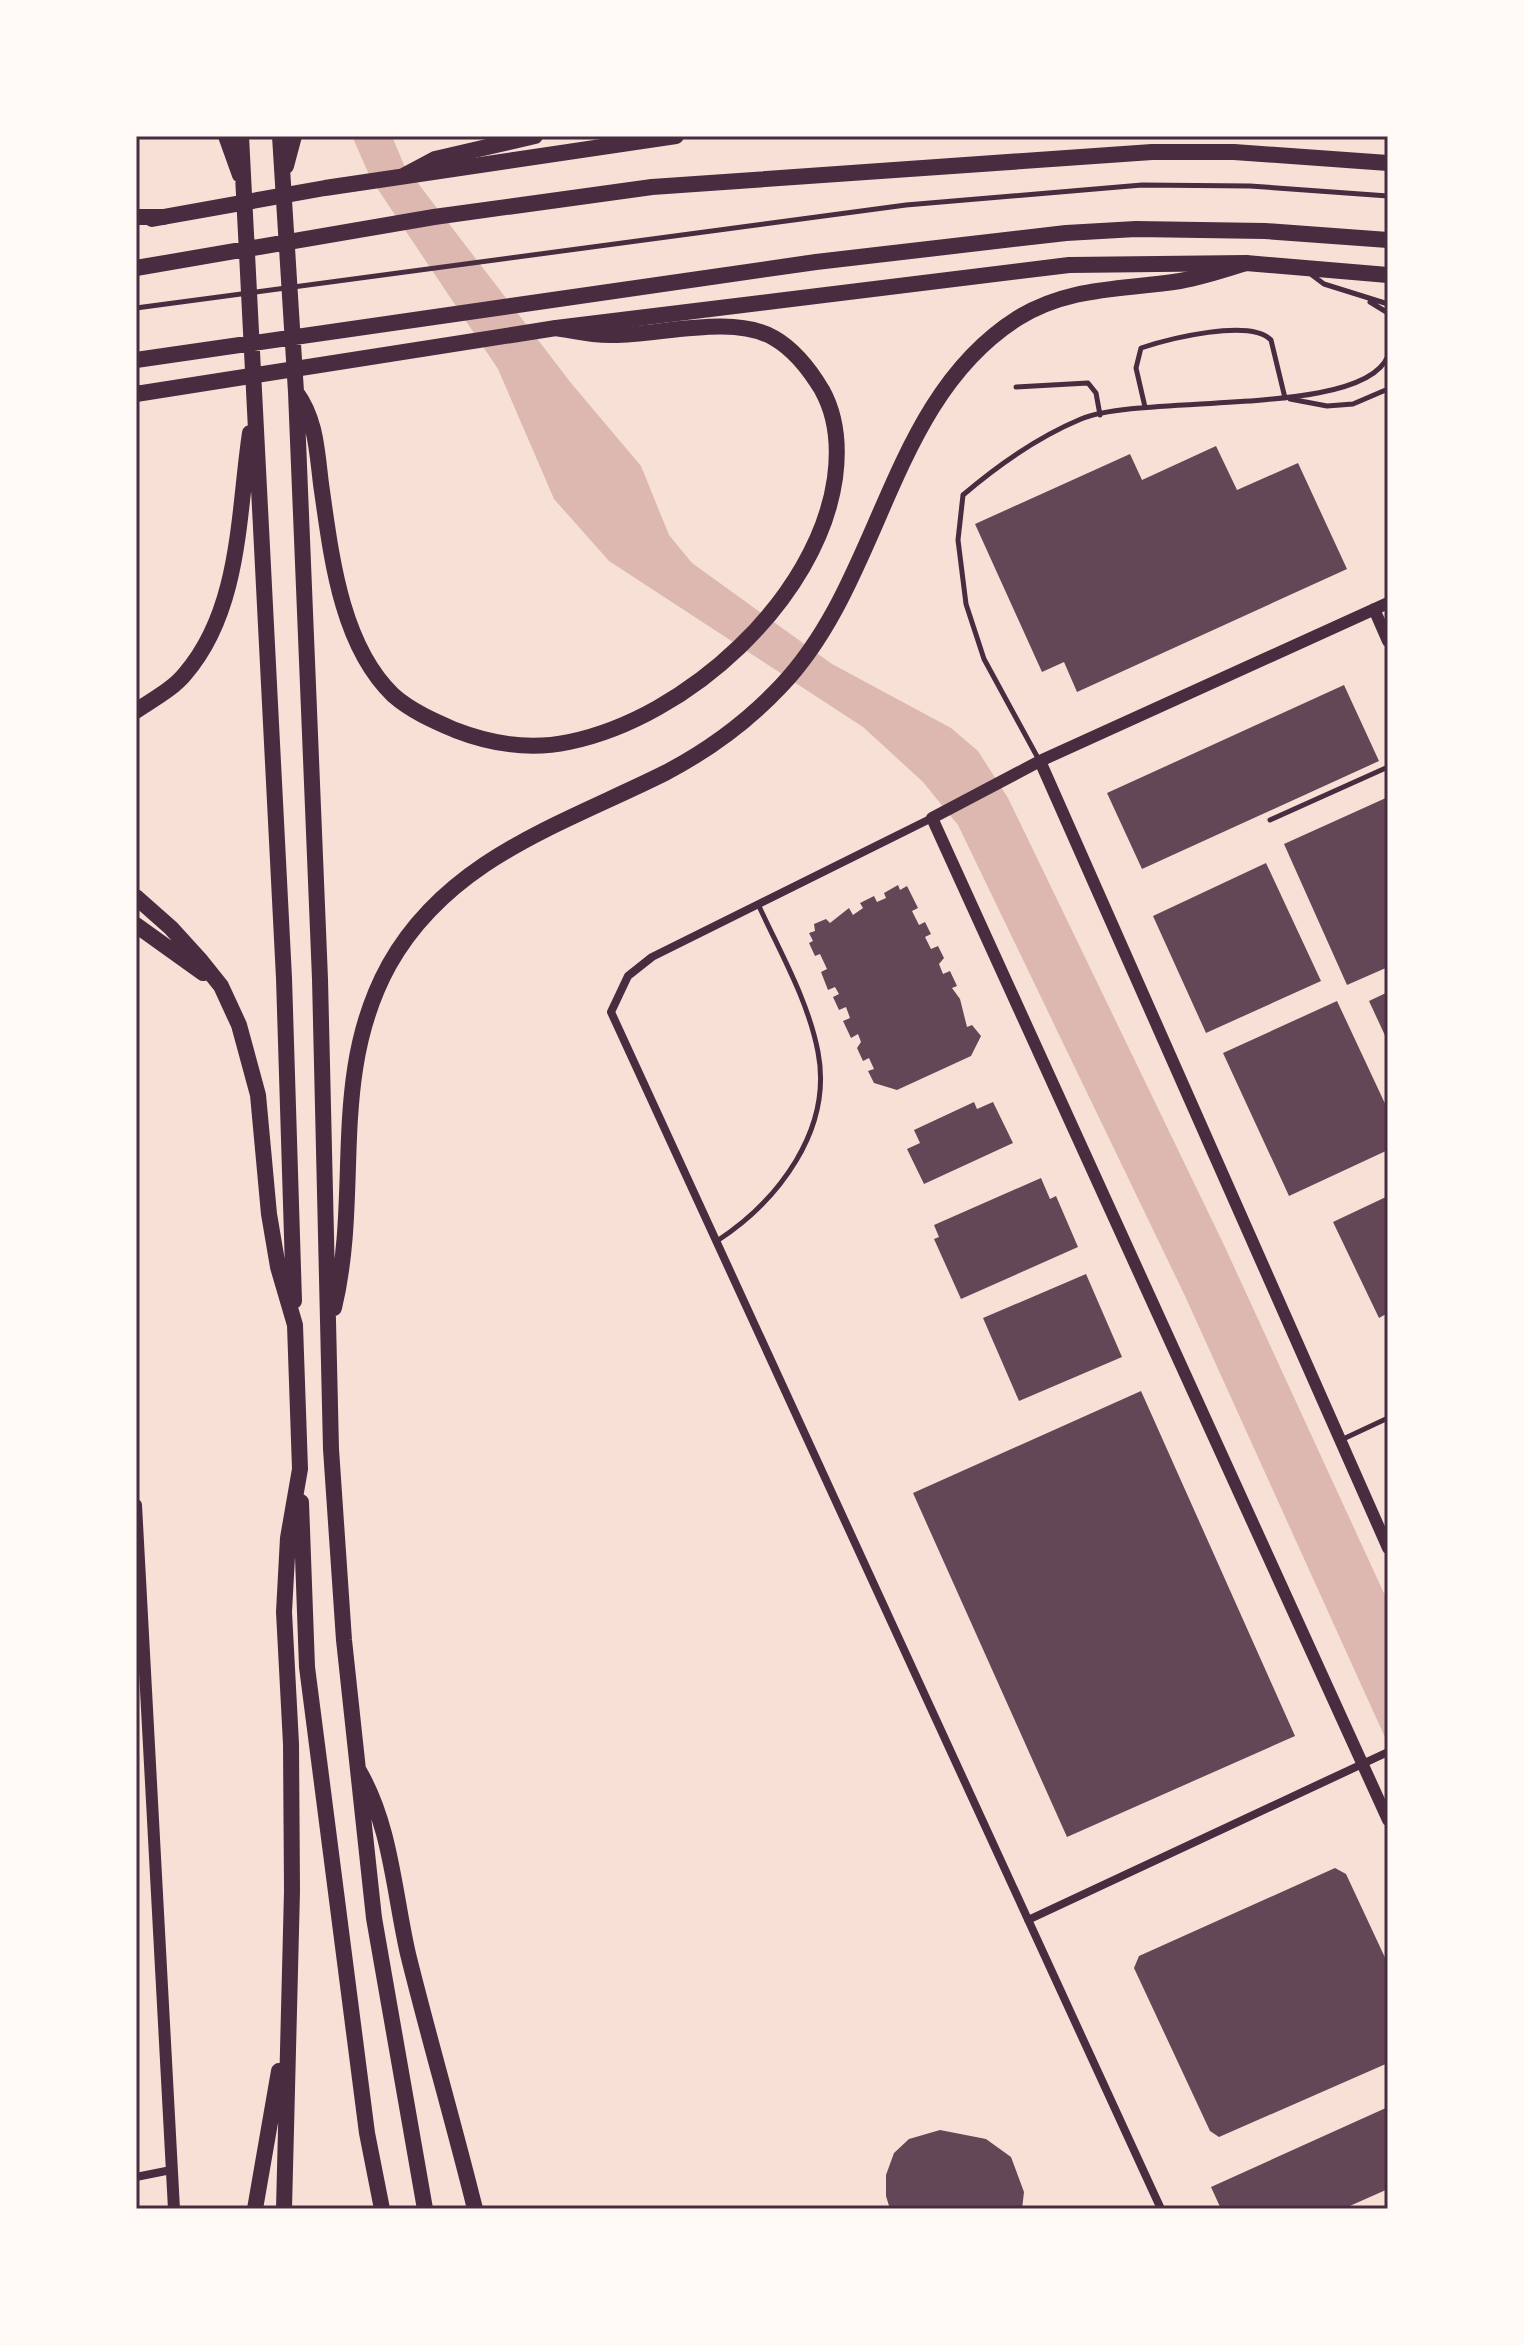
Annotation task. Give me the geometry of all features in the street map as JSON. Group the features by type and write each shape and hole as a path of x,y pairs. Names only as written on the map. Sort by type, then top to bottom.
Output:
{"main road":[{"path":"226,136 234,164 245,183"},
{"path":"241,136 283,962 307,1667 367,2133 382,2209"},
{"path":"280,136 296,392 320,979 331,1449 355,1765 374,1918 425,2209"},
{"path":"283,175 294,136"},
{"path":"405,175 435,159 535,136"},
{"path":"136,219 405,175 676,136"},
{"path":"136,268 434,217 652,187 1152,152 1234,152 1388,163"},
{"path":"136,360 786,266 1066,233 1265,231 1388,240"},
{"path":"329,1329 344,1264 348,1122 359,1038 390,964 426,914 442,896 493,857 681,764 708,747 780,687 802,662 852,581 929,412 959,370 1016,319 1051,301 1130,284 1208,276 1246,263"},
{"path":"137,394 556,328 1069,265 1246,263 1388,275"},
{"path":"296,392 309,409 330,542 346,608 355,634 380,680 410,707 466,734 502,744 538,747 569,742 635,721 666,702 704,676 760,624 812,553 832,497 838,456 828,401 814,377 792,351 772,336 719,328 611,336 556,328"},
{"path":"136,711 184,676 206,646 221,615 229,582 256,400"},
{"path":"136,897 171,928 221,986 252,1065 269,1214 278,1267 295,1325"},
{"path":"136,925 221,986"},
{"path":"284,2209 292,1861 284,1612 288,1538 300,1469"},
{"path":"355,1765 373,1794 381,1823 408,1952 475,2209"},
{"path":"255,2209 287,2031"}],"street":[{"path":"1161,2209 611,1012 628,976 652,957 1040,761 1388,603"},
{"path":"1374,609 1388,641"},
{"path":"1040,761 1388,1548"},
{"path":"932,818 1388,1820"},
{"path":"136,1505 167,2034 174,2209"},
{"path":"1028,1920 1388,1752"},
{"path":"136,2177 171,2170"}],"lane":[{"path":"136,308 906,205 1142,185 1250,186 1388,196"},
{"path":"1302,267 1324,284 1388,304"},
{"path":"1355,295 1388,313"},
{"path":"1145,407 1136,368 1141,348 1229,331 1256,330 1271,340 1285,398"},
{"path":"1040,761 984,659 966,604 958,540 963,495 996,467 1082,418 1145,407 1285,398 1349,388 1384,367 1388,356"},
{"path":"1016,387 1088,383 1096,393 1100,415"},
{"path":"1285,398 1327,406 1353,404 1388,389"},
{"path":"1270,820 1388,767"},
{"path":"716,1242 757,1211 794,1165 807,1136 819,1090 818,1053 802,996 758,904"},
{"path":"1340,1441 1388,1418"}],"shaded area":[{"path":"352,136 392,136 404,165 571,383 641,466 669,535 692,563 832,664 951,728 978,751 1008,798 1224,1245 1388,1602 1388,1744 1185,1296 958,825 923,782 863,727 609,561 554,499 498,369 371,179"}],"building":[{"path":"1216,446 1237,490 1298,463 1347,569 1077,692 1064,662 1042,672 975,524 1130,454 1142,480"},
{"path":"1344,685 1379,761 1142,869 1107,793"},
{"path":"1388,797 1388,967 1347,985 1284,844"},
{"path":"1266,863 1321,981 1206,1033 1153,916"},
{"path":"898,885 900,890 907,886 918,908 912,911 919,925 925,922 931,934 925,937 931,949 938,946 944,958 939,964 943,974 950,971 957,986 952,988 960,999 967,1027 972,1025 981,1036 971,1056 897,1090 874,1083 868,1071 874,1069 869,1058 863,1061 857,1048 861,1042 858,1034 851,1038 843,1021 850,1018 846,1007 839,1010 833,997 839,994 835,987 828,990 821,972 827,969 820,954 815,956 809,943 813,941 809,933 815,931 814,924 826,919 830,923 849,908 853,915 863,908 860,903 874,896 877,902 886,898 884,893"},
{"path":"1388,992 1388,1042 1369,1001"},
{"path":"1337,1001 1388,1110 1388,1150 1289,1196 1223,1053"},
{"path":"974,1102 977,1109 993,1102 1013,1143 924,1184 907,1149 920,1143 914,1130"},
{"path":"1041,1178 1050,1199 1056,1196 1078,1247 961,1299 934,1239 939,1237 934,1225"},
{"path":"1388,1196 1388,1313 1379,1318 1333,1222"},
{"path":"1086,1274 1122,1357 1019,1401 983,1318"},
{"path":"1141,1391 1295,1736 1067,1837 913,1493"},
{"path":"1335,1868 1346,1874 1388,1964 1388,2063 1219,2137 1210,2131 1134,1968 1139,1956"},
{"path":"1388,2107 1388,2189 1343,2209 1221,2209 1211,2187"},
{"path":"940,2130 986,2139 1011,2157 1024,2192 1022,2209 890,2209 886,2196 886,2175 894,2153 909,2139"}]}
